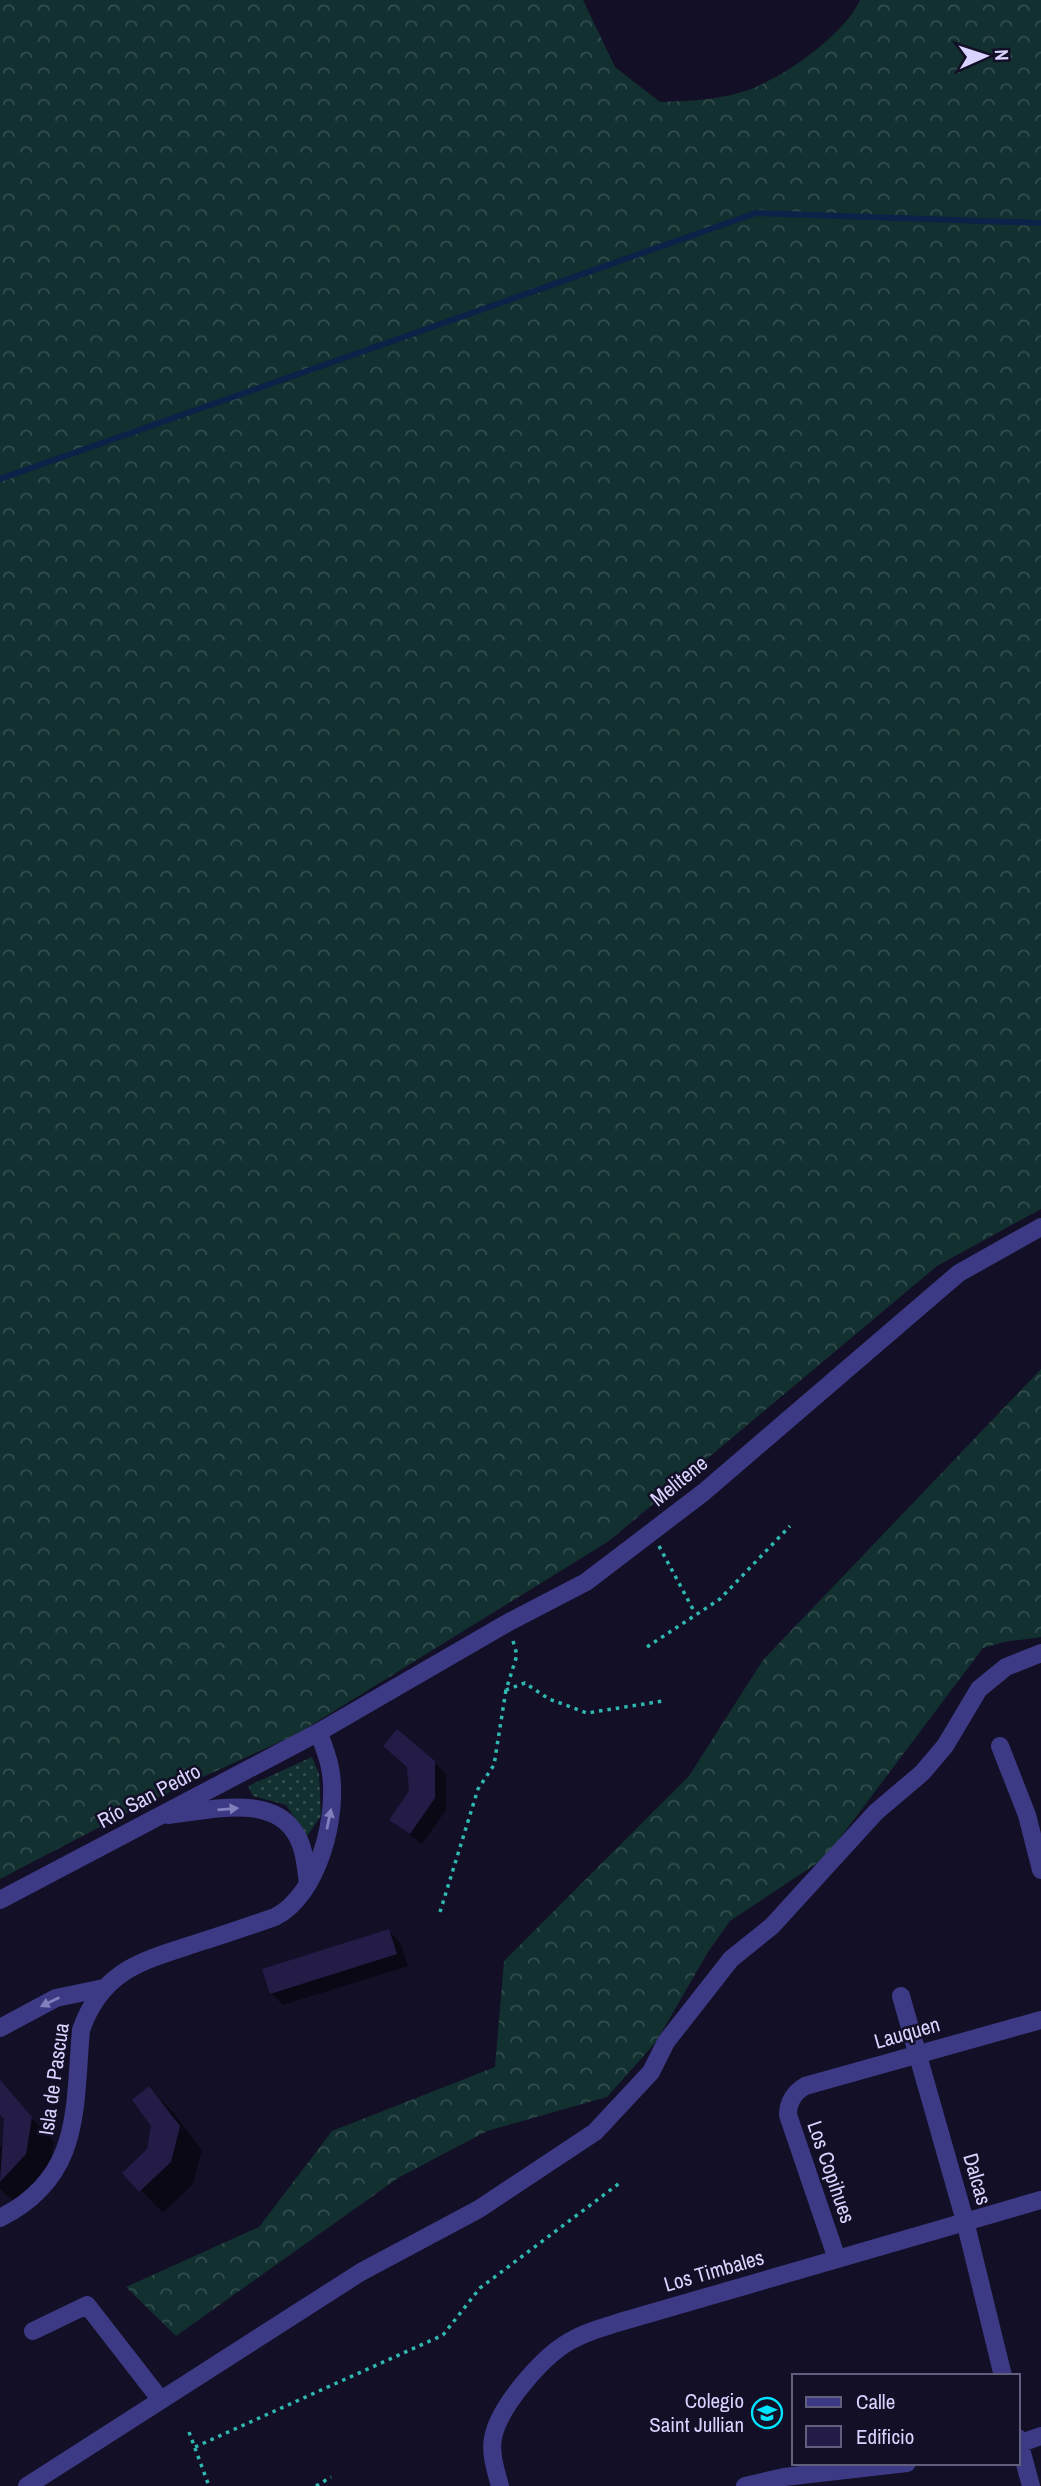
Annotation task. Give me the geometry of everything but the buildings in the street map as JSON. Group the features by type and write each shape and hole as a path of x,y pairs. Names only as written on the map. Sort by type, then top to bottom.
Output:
{"street":[{"name":"Melitene","path":"318,1732 509,1622 586,1582 704,1492 960,1273 1041,1227"},
{"path":"27,2486 361,2272 479,2209 595,2132 651,2072 666,2042 731,1959 772,1926 876,1812 922,1773 945,1746 979,1689 1006,1667 1041,1653"},
{"name":"Río San Pedro","path":"0,1900 318,1732"},
{"name":"Isla de Pascua","path":"0,2218 41,2190 61,2163 72,2132 81,2030 86,2015 104,1988 138,1963 285,1912 302,1895 320,1859 332,1802 330,1768 318,1732"},
{"path":"1000,1746 1034,1813 1041,1870"},
{"path":"160,1816 240,1808 266,1810 284,1818 298,1837 308,1884"},
{"path":"0,2028 56,1998 104,1988"},
{"name":"Dalcas","path":"901,1996 965,2221 1003,2374"},
{"name":"Lauquen","path":"791,2099 805,2085 1041,2020"},
{"name":"Los Copihues","path":"791,2099 788,2115 837,2259"},
{"name":"Los Timbales","path":"500,2486 493,2462 492,2439 501,2413 517,2391 572,2339 1041,2200"},
{"path":"33,2331 87,2305 160,2399"},
{"path":"1020,2442 1041,2436"},
{"path":"1020,2446 1031,2486"},
{"path":"745,2486 784,2477 889,2465"}],"path":[{"path":"647,1647 720,1599 790,1526"},
{"path":"651,1532 695,1614"},
{"path":"440,1912 478,1789 494,1765 506,1690 517,1655 509,1622"},
{"path":"506,1690 525,1684 549,1699 587,1713 663,1701"},
{"path":"195,2447 443,2335 480,2288 621,2182"},
{"path":"189,2432 209,2486"},
{"path":"316,2486 331,2477"}],"green space":[{"path":"0,0 583,0 615,67 660,102 732,95 774,78 825,42 852,14 860,0 1041,0 1041,1209 937,1266 609,1541 297,1734 146,1803 0,1879"},
{"path":"1041,1369 1041,1637 983,1648 825,1858 730,1921 708,1952 656,2042 607,2097 487,2131 398,2178 176,2336 126,2287 259,2227 332,2131 495,2067 504,1961 689,1776 763,1660"},
{"path":"312,1757 319,1774 321,1816 307,1836 286,1805 253,1796 248,1786"}],"waterway":[{"path":"0,479 756,213 1041,223"}],"place":[{"name":"Colegio Saint Jullian","path":"767,2413"}]}
